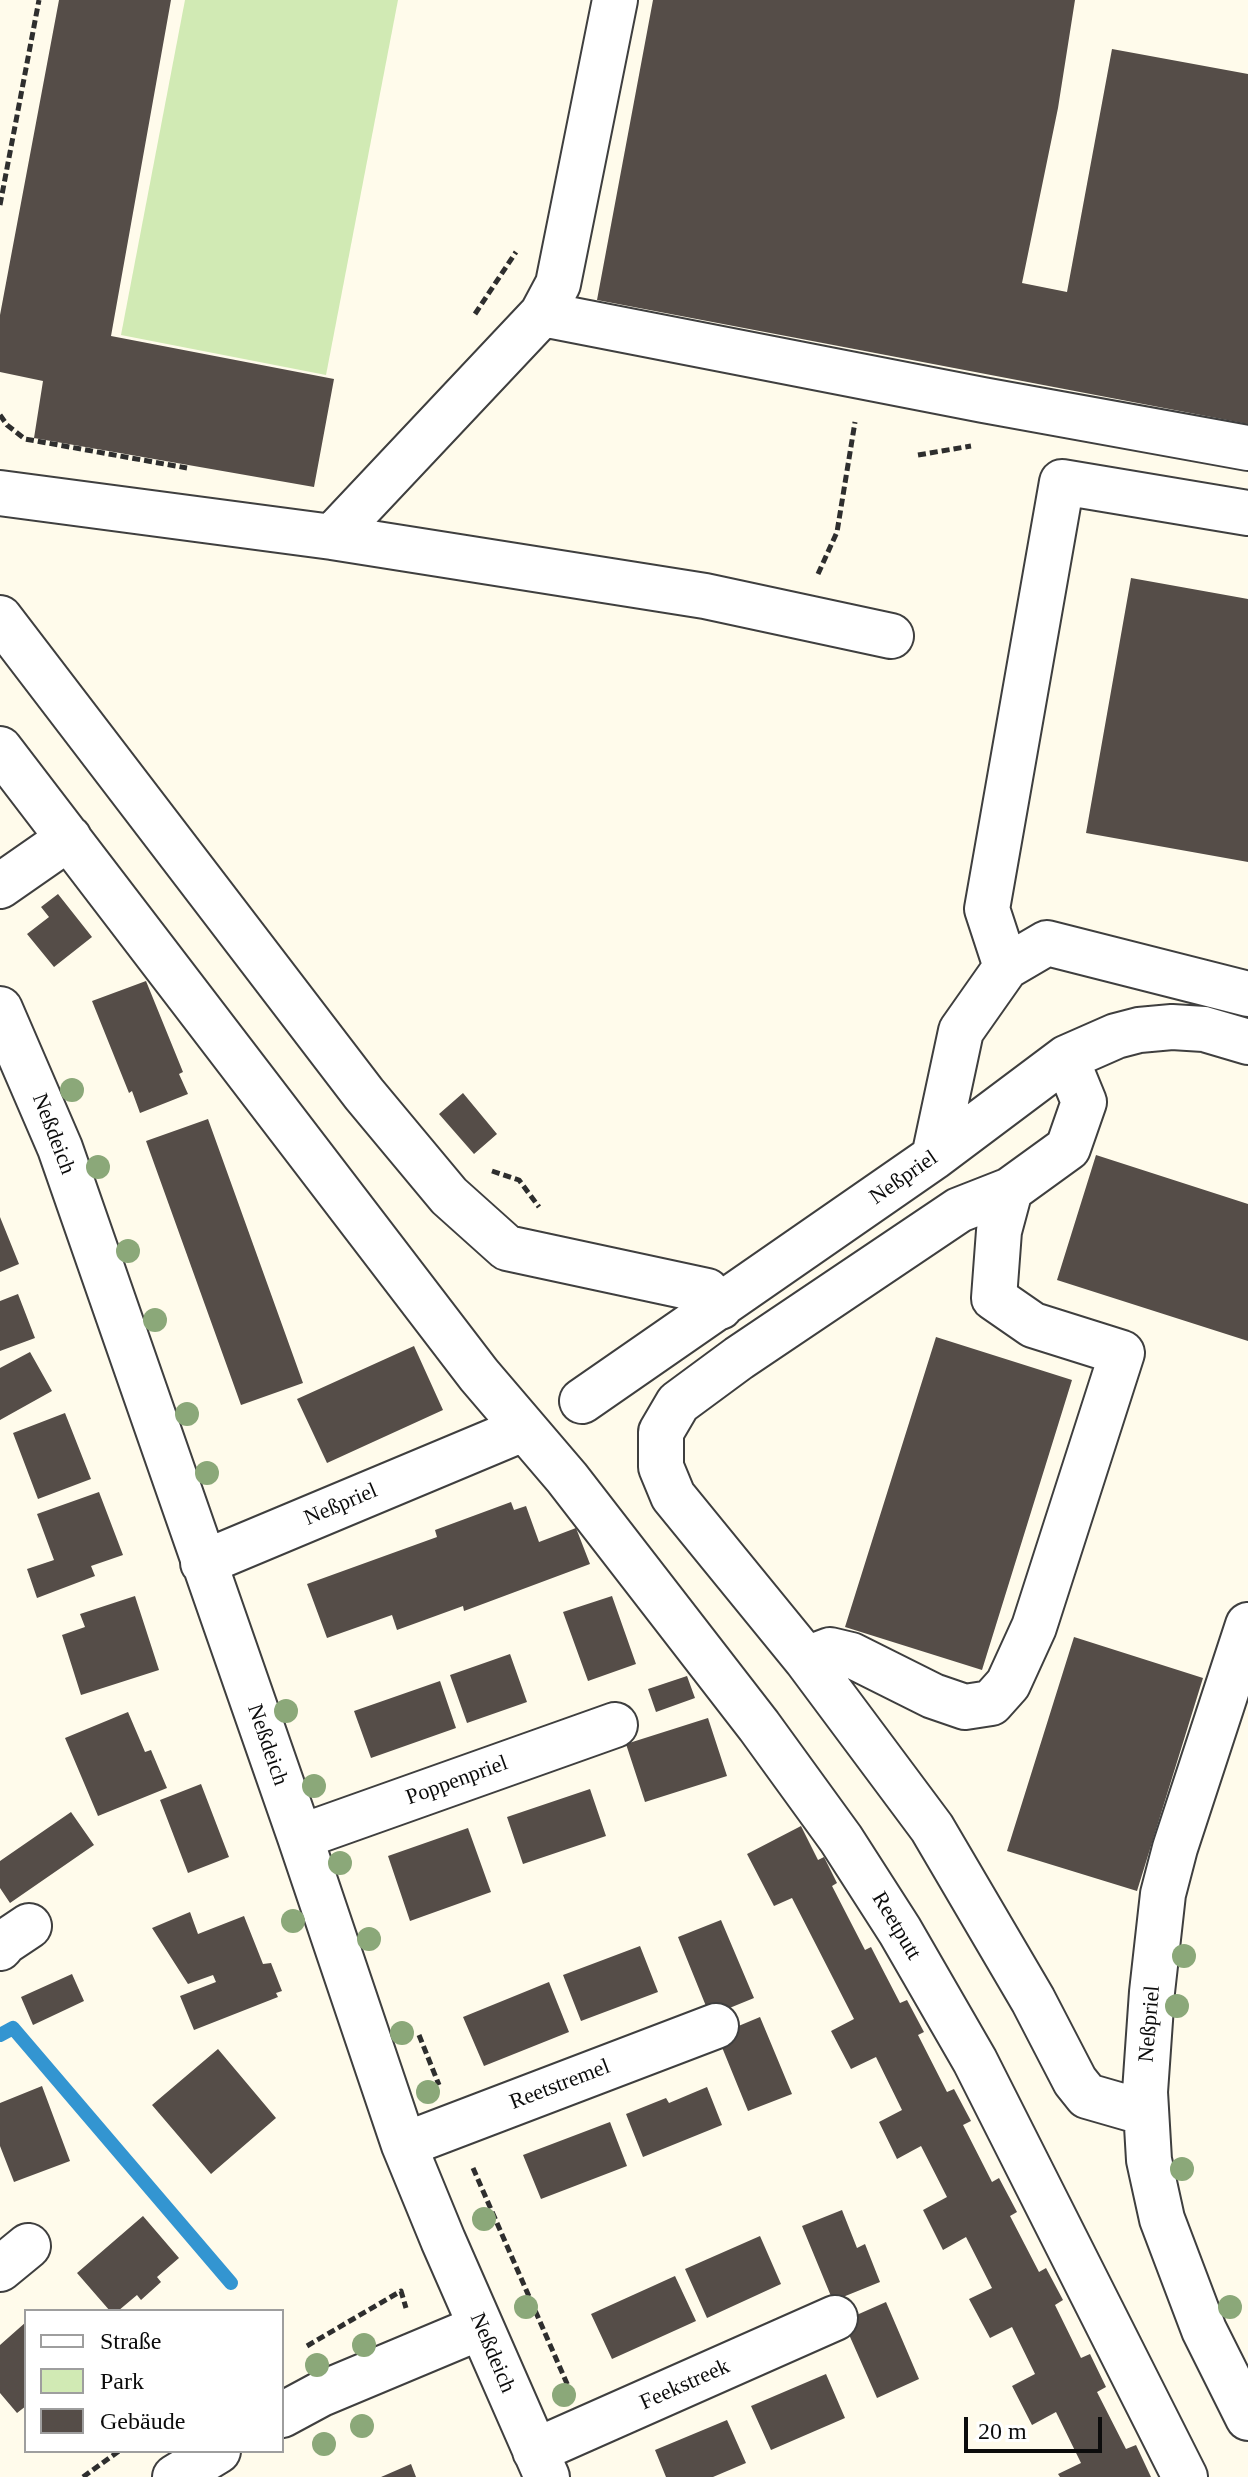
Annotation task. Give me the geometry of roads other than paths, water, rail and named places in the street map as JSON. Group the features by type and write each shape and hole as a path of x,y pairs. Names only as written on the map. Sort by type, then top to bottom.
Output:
{"street":[{"path":"332,537 542,314 558,284 615,0"},
{"path":"542,314 1248,448"},
{"path":"1006,967 987,909 1071,415"},
{"path":"1062,482 1248,513"},
{"path":"0,493 332,537 705,596 891,636"},
{"path":"0,618 364,1094 449,1196 507,1248 707,1291 720,1307"},
{"name":"Reetputt","path":"0,749 523,1429 567,1478 759,1726 841,1839 900,1931 975,2061 1185,2477"},
{"path":"0,886 69,838"},
{"path":"934,1157 961,1031 1006,967 1047,943 1248,994"},
{"name":"Neßdeich","path":"0,1009 60,1148 404,2145 541,2464"},
{"name":"Neßpriel","path":"582,1401 934,1157 1066,1058 1116,1036 1172,1027 1204,1029 1248,1042"},
{"path":"1066,1058 1084,1102 1068,1148 1010,1190 959,1210 739,1358 678,1403 661,1432 661,1467 673,1496 806,1659 932,1828 1033,2000 1075,2081 1087,2096 1146,2113"},
{"path":"806,1659 830,1650 851,1655 933,1696 965,1707 991,1703 1008,1684 1034,1627 1122,1353 1033,1325 994,1298 999,1231 1010,1190"},
{"name":"Neßpriel","path":"203,1563 523,1429"},
{"name":"Neßpriel","path":"1248,1625 1179,1835 1163,1894 1146,2054 1149,2160 1162,2219 1204,2330 1248,2418"},
{"name":"Poppenpriel","path":"300,1837 615,1725"},
{"name":"Reetstremel","path":"404,2145 716,2026"},
{"name":"Feekstreek","path":"541,2464 587,2428 835,2318"},
{"path":"284,2414 321,2394 481,2327"},
{"path":"175,2477 215,2453"}],"waterway":[{"path":"0,2035 13,2028 231,2283"}]}
